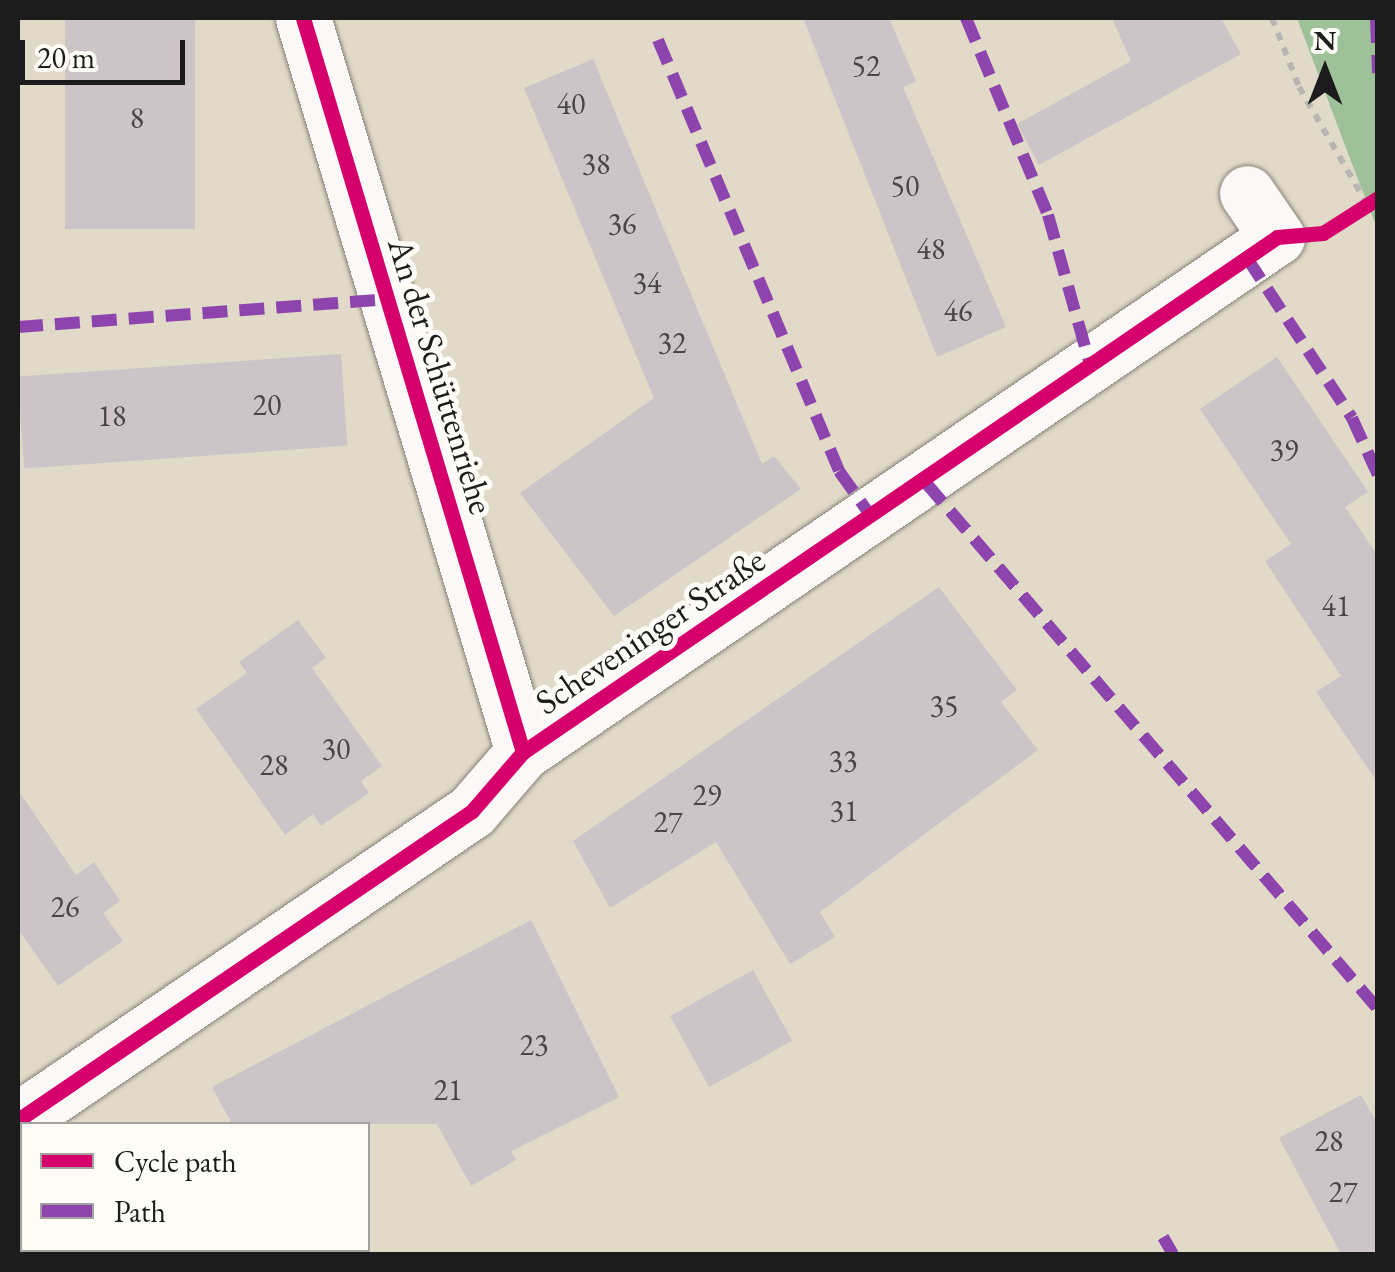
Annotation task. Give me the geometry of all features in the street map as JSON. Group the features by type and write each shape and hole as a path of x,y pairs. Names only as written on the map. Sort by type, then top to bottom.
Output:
{"street":[{"name":"An der Schüttenriehe","path":"303,18 522,752"},
{"name":"Scheveninger Straße","path":"18,1120 472,810 522,752 1277,237 1246,193"}],"path":[{"path":"1272,18 1299,87 1367,204"}],"green space":[{"path":"1297,18 1377,18 1377,228 1352,164"}],"building":[{"path":"65,18 195,18 195,229 65,229"},
{"path":"803,18 889,18 916,81 903,87 1006,327 937,357"},
{"path":"1112,18 1221,18 1241,54 1039,165 1017,124 1131,61"},
{"path":"593,59 762,464 774,456 801,489 614,616 520,493 654,398 524,88"},
{"path":"341,354 347,446 24,468 18,377"},
{"path":"1277,357 1368,492 1345,507 1378,556 1378,783 1316,692 1341,676 1265,561 1291,544 1200,409"},
{"path":"939,587 1017,690 1001,702 1038,750 820,912 835,937 790,964 716,842 610,908 573,841"},
{"path":"298,620 326,658 312,668 382,766 361,781 369,793 321,826 313,814 285,835 196,709 247,673 239,662"},
{"path":"18,790 76,875 94,862 120,901 103,913 123,941 58,986 18,929"},
{"path":"531,920 619,1097 511,1151 516,1160 471,1186 437,1124 231,1122 212,1087"},
{"path":"753,970 792,1041 709,1087 670,1016"},
{"path":"1361,1095 1378,1125 1378,1254 1341,1254 1279,1138"}],"marked path":[{"path":"966,18 1048,215 1091,368"},
{"path":"1376,18 1378,73"},
{"path":"658,40 839,471 873,519"},
{"path":"1247,258 1352,418 1378,475"},
{"path":"18,327 387,299"},
{"path":"926,483 1378,1009"},
{"path":"1163,1237 1173,1254"}],"cycle path":[{"path":"303,18 523,752"},
{"path":"18,1120 472,811 523,752 1277,237 1323,233 1378,198"}]}
